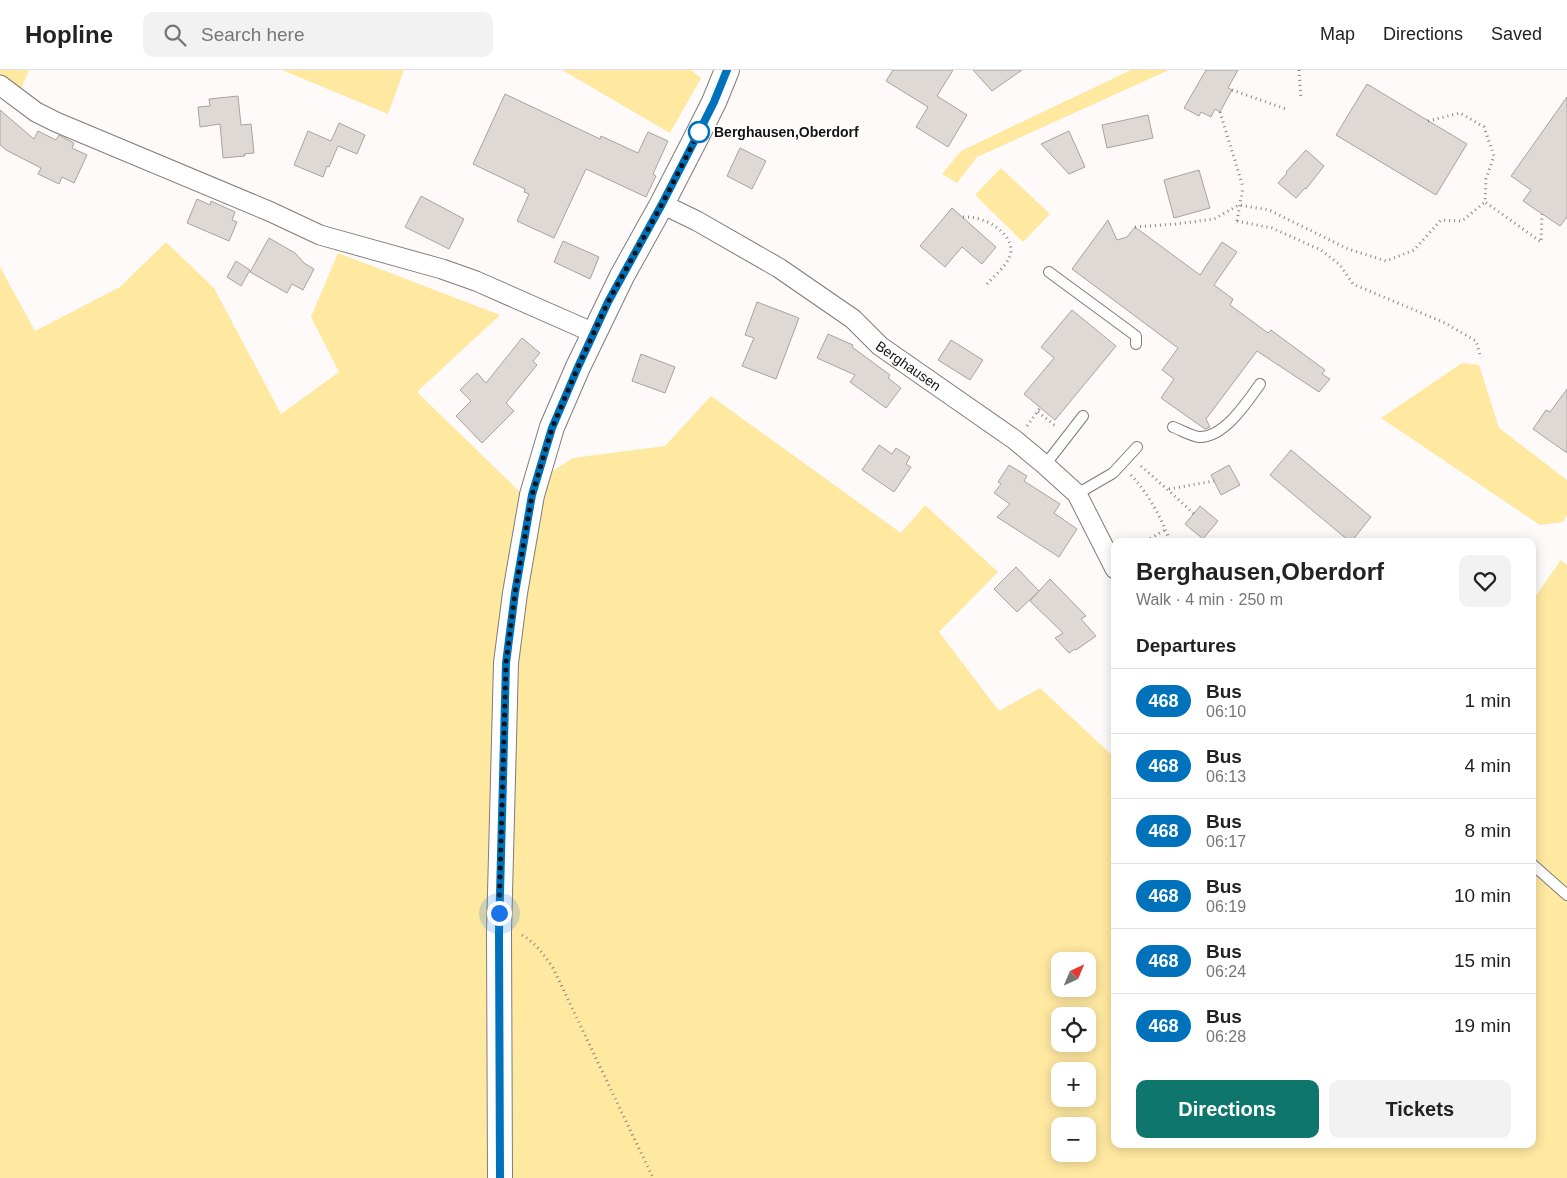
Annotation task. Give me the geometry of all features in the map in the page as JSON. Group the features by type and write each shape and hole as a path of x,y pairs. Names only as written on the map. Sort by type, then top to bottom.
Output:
{"street":[{"path":"500,1178 499,932 506,663 515,593 532,495 552,428 594,333 714,102 727,70"},
{"path":"0,84 36,112 56,122 271,212 320,235 442,269 476,281 594,333"},
{"name":"Berghausen","path":"662,204 697,221 780,268 853,319 880,346 1015,440 1045,464 1077,494 1111,561"}],"lane":[{"path":"1049,272 1136,336 1136,344"},
{"path":"1173,427 1199,437 1219,431 1244,407 1260,384"},
{"path":"1045,464 1082,416"},
{"path":"1077,494 1113,473 1137,446"},
{"path":"1536,868 1567,895"}],"path":[{"path":"1299,70 1301,99"},
{"path":"1232,90 1286,109"},
{"path":"1220,112 1243,186 1237,221 1272,228 1322,250 1340,265 1353,284 1445,323 1476,341 1480,358"},
{"path":"1135,226 1176,224 1214,219 1239,205 1269,210 1348,249 1386,261 1414,250 1441,220 1462,221 1485,202 1486,179 1494,156 1484,127 1460,113 1428,120"},
{"path":"1485,202 1541,242 1542,214"},
{"path":"963,217 988,222 1007,236 1011,246 1008,260 987,284"},
{"path":"1038,412 1067,435"},
{"path":"1130,456 1194,514"},
{"path":"1122,465 1140,485 1162,521 1168,538"},
{"path":"1168,490 1214,481"},
{"path":"1151,538 1165,530"},
{"path":"499,932 522,935 531,940 541,950 553,968 653,1178"}],"shaded area":[{"path":"0,70 29,70 21,89 0,83"},
{"path":"282,70 404,70 388,114"},
{"path":"562,70 691,70 701,78 670,133"},
{"path":"1131,70 1169,70 977,157 957,183 942,174 961,151"},
{"path":"1001,168 1050,214 1023,242 975,195"},
{"path":"166,242 214,288 281,414 339,372 311,317 338,253 500,315 417,392 520,492 573,458 665,446 711,396 901,533 925,505 998,572 939,632 999,711 1040,688 1111,754 1111,1148 1536,1148 1536,595 1561,560 1567,565 1567,1178 0,1178 0,267 35,331 120,287"},
{"path":"1462,363 1479,365 1499,428 1567,480 1567,515 1563,522 1540,525 1381,418"}],"building":[{"path":"893,70 953,70 937,96 967,115 948,147 916,127 928,107 886,81"},
{"path":"973,70 1022,70 992,91"},
{"path":"1206,70 1238,70 1228,88 1232,90 1220,112 1215,109 1211,117 1201,112 1199,116 1184,108"},
{"path":"1367,84 1467,144 1436,195 1336,135"},
{"path":"505,94 600,139 601,136 638,153 648,132 668,141 653,174 656,176 646,197 586,169 554,238 517,221 529,194 524,192 525,189 473,164"},
{"path":"238,96 241,125 251,124 254,153 244,154 245,156 223,158 220,124 200,127 198,107 210,106 209,99"},
{"path":"1567,97 1567,217 1560,226 1523,201 1531,190 1511,176"},
{"path":"0,110 34,139 38,131 56,140 59,135 74,143 72,148 87,155 74,183 62,177 59,184 38,174 41,168 0,145"},
{"path":"1148,115 1153,138 1107,148 1102,125"},
{"path":"339,123 365,135 357,154 338,146 323,177 294,165 308,131 331,141"},
{"path":"1069,131 1085,167 1069,174 1041,144"},
{"path":"740,148 766,161 752,189 727,176"},
{"path":"1306,150 1324,166 1306,189 1296,198 1278,183"},
{"path":"1199,170 1210,208 1174,218 1164,180"},
{"path":"421,196 464,219 449,249 405,227"},
{"path":"197,199 210,205 211,201 235,212 232,220 237,222 229,241 187,223"},
{"path":"952,208 996,247 982,264 962,247 945,267 920,246"},
{"path":"1108,220 1117,240 1127,237 1135,227 1200,275 1222,242 1237,252 1214,285 1233,299 1230,305 1268,333 1271,330 1325,370 1322,374 1330,379 1319,392 1257,351 1206,419 1210,427 1205,429 1161,398 1174,379 1162,370 1178,348 1072,269"},
{"path":"269,238 295,253 304,263 314,269 303,290 292,284 287,293 250,272"},
{"path":"563,241 599,257 590,279 554,262"},
{"path":"236,261 250,270 241,286 227,277"},
{"path":"757,302 799,318 776,379 742,366 754,338 745,335"},
{"path":"1072,310 1116,346 1055,420 1024,394 1054,358 1041,347"},
{"path":"828,334 853,345 852,347 890,375 888,378 901,388 886,408 850,382 855,375 817,358"},
{"path":"522,338 540,353 533,361 537,365 506,403 514,411 482,443 456,416 471,401 460,390 477,373 486,383"},
{"path":"951,340 983,360 970,380 938,360"},
{"path":"641,354 675,367 665,393 632,381"},
{"path":"1567,389 1567,453 1533,429 1546,410 1550,412"},
{"path":"879,445 892,454 896,448 910,457 906,464 911,467 894,492 862,470"},
{"path":"1291,450 1371,517 1354,538 1345,538 1270,475"},
{"path":"1009,465 1027,476 1024,481 1060,504 1054,513 1077,529 1059,557 997,517 1010,504 994,493 1001,484 998,482"},
{"path":"1229,465 1240,485 1221,495 1211,475"},
{"path":"1200,506 1218,521 1204,538 1185,524"},
{"path":"1016,567 1039,591 1017,612 994,589"},
{"path":"1050,579 1086,616 1081,619 1096,636 1069,653 1055,638 1063,633 1030,601"}],"bus line":[{"name":"468","path":"500,1178 499,932 506,663 521,552 532,495 552,428 578,367 608,302 698,134 727,70"}],"place":[{"name":"Berghausen,Oberdorf","path":"699,132"}],"route":[{"path":"499,913 506,663 521,552 532,495 552,428 578,367 608,302 699,132"}]}
